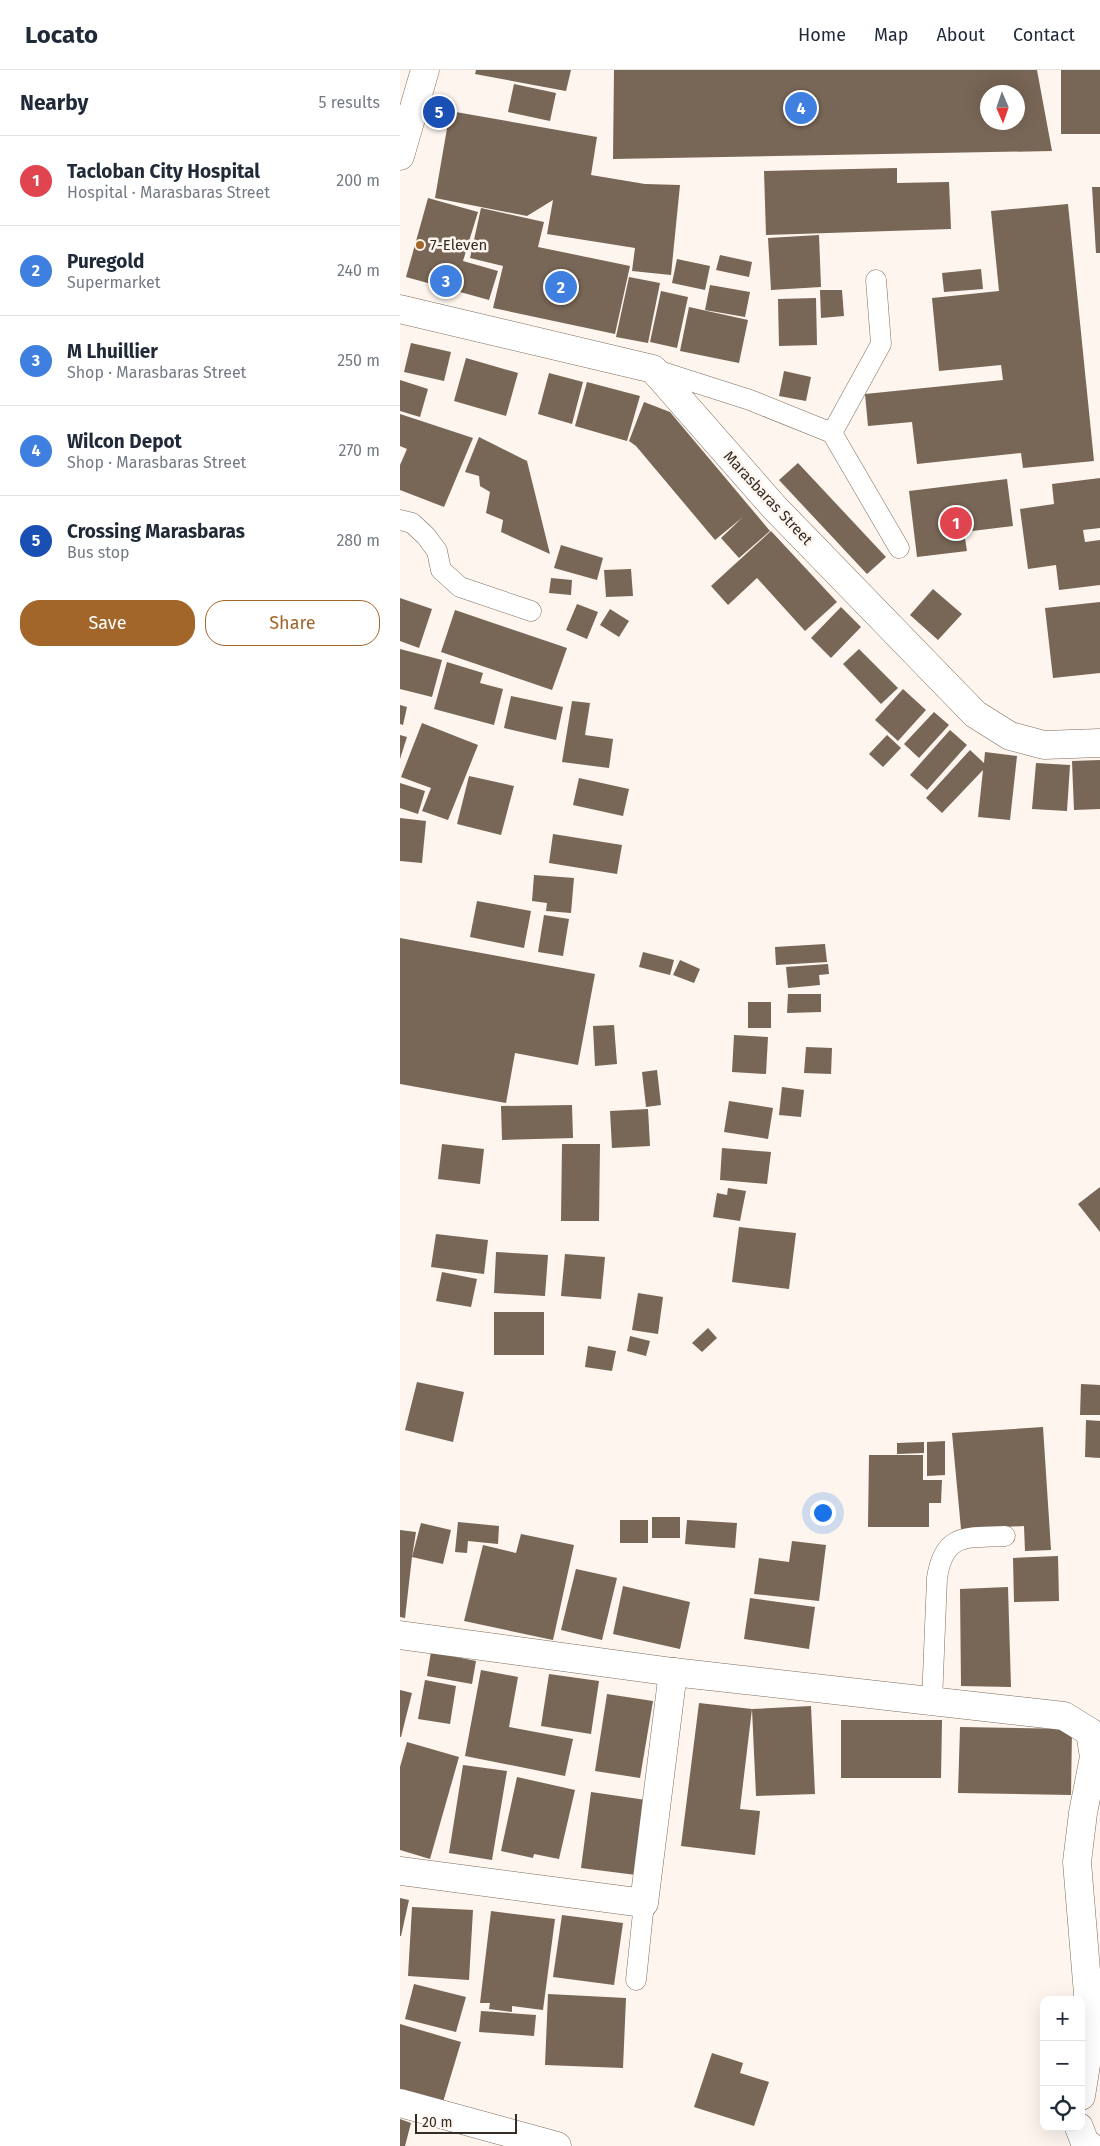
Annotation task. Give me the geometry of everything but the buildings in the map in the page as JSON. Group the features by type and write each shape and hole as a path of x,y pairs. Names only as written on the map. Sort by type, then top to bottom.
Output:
{"street":[{"path":"401,150 425,70"},
{"path":"400,309 653,369"},
{"name":"Marasbaras Street","path":"653,369 774,507 975,714 1010,736 1044,745 1100,743"},
{"path":"400,1635 673,1672 1064,1716 1090,1732 1094,1757 1083,1813 1077,1862 1088,1994 1089,2046 1083,2086"},
{"path":"400,1871 644,1903 673,1672"},
{"path":"400,2102 557,2146"},
{"path":"1081,2131 1086,2143 1090,2146"}],"lane":[{"path":"832,433 881,344 876,280"},
{"path":"653,369 750,400 832,433 899,548"},
{"path":"400,520 412,523 426,536 437,551 441,570 460,587 531,611"},
{"path":"932,1701 937,1578 940,1560 951,1544 964,1538 1005,1536"},
{"path":"636,1980 644,1903"}],"place":[{"name":"Wilcon Depot","path":"801,108"},
{"name":"Crossing Marasbaras","path":"439,112"},
{"name":"7-Eleven","path":"420,245"},
{"name":"M Lhuillier","path":"446,281"},
{"name":"Puregold","path":"561,287"},
{"name":"Tacloban City Hospital","path":"956,523"}]}
